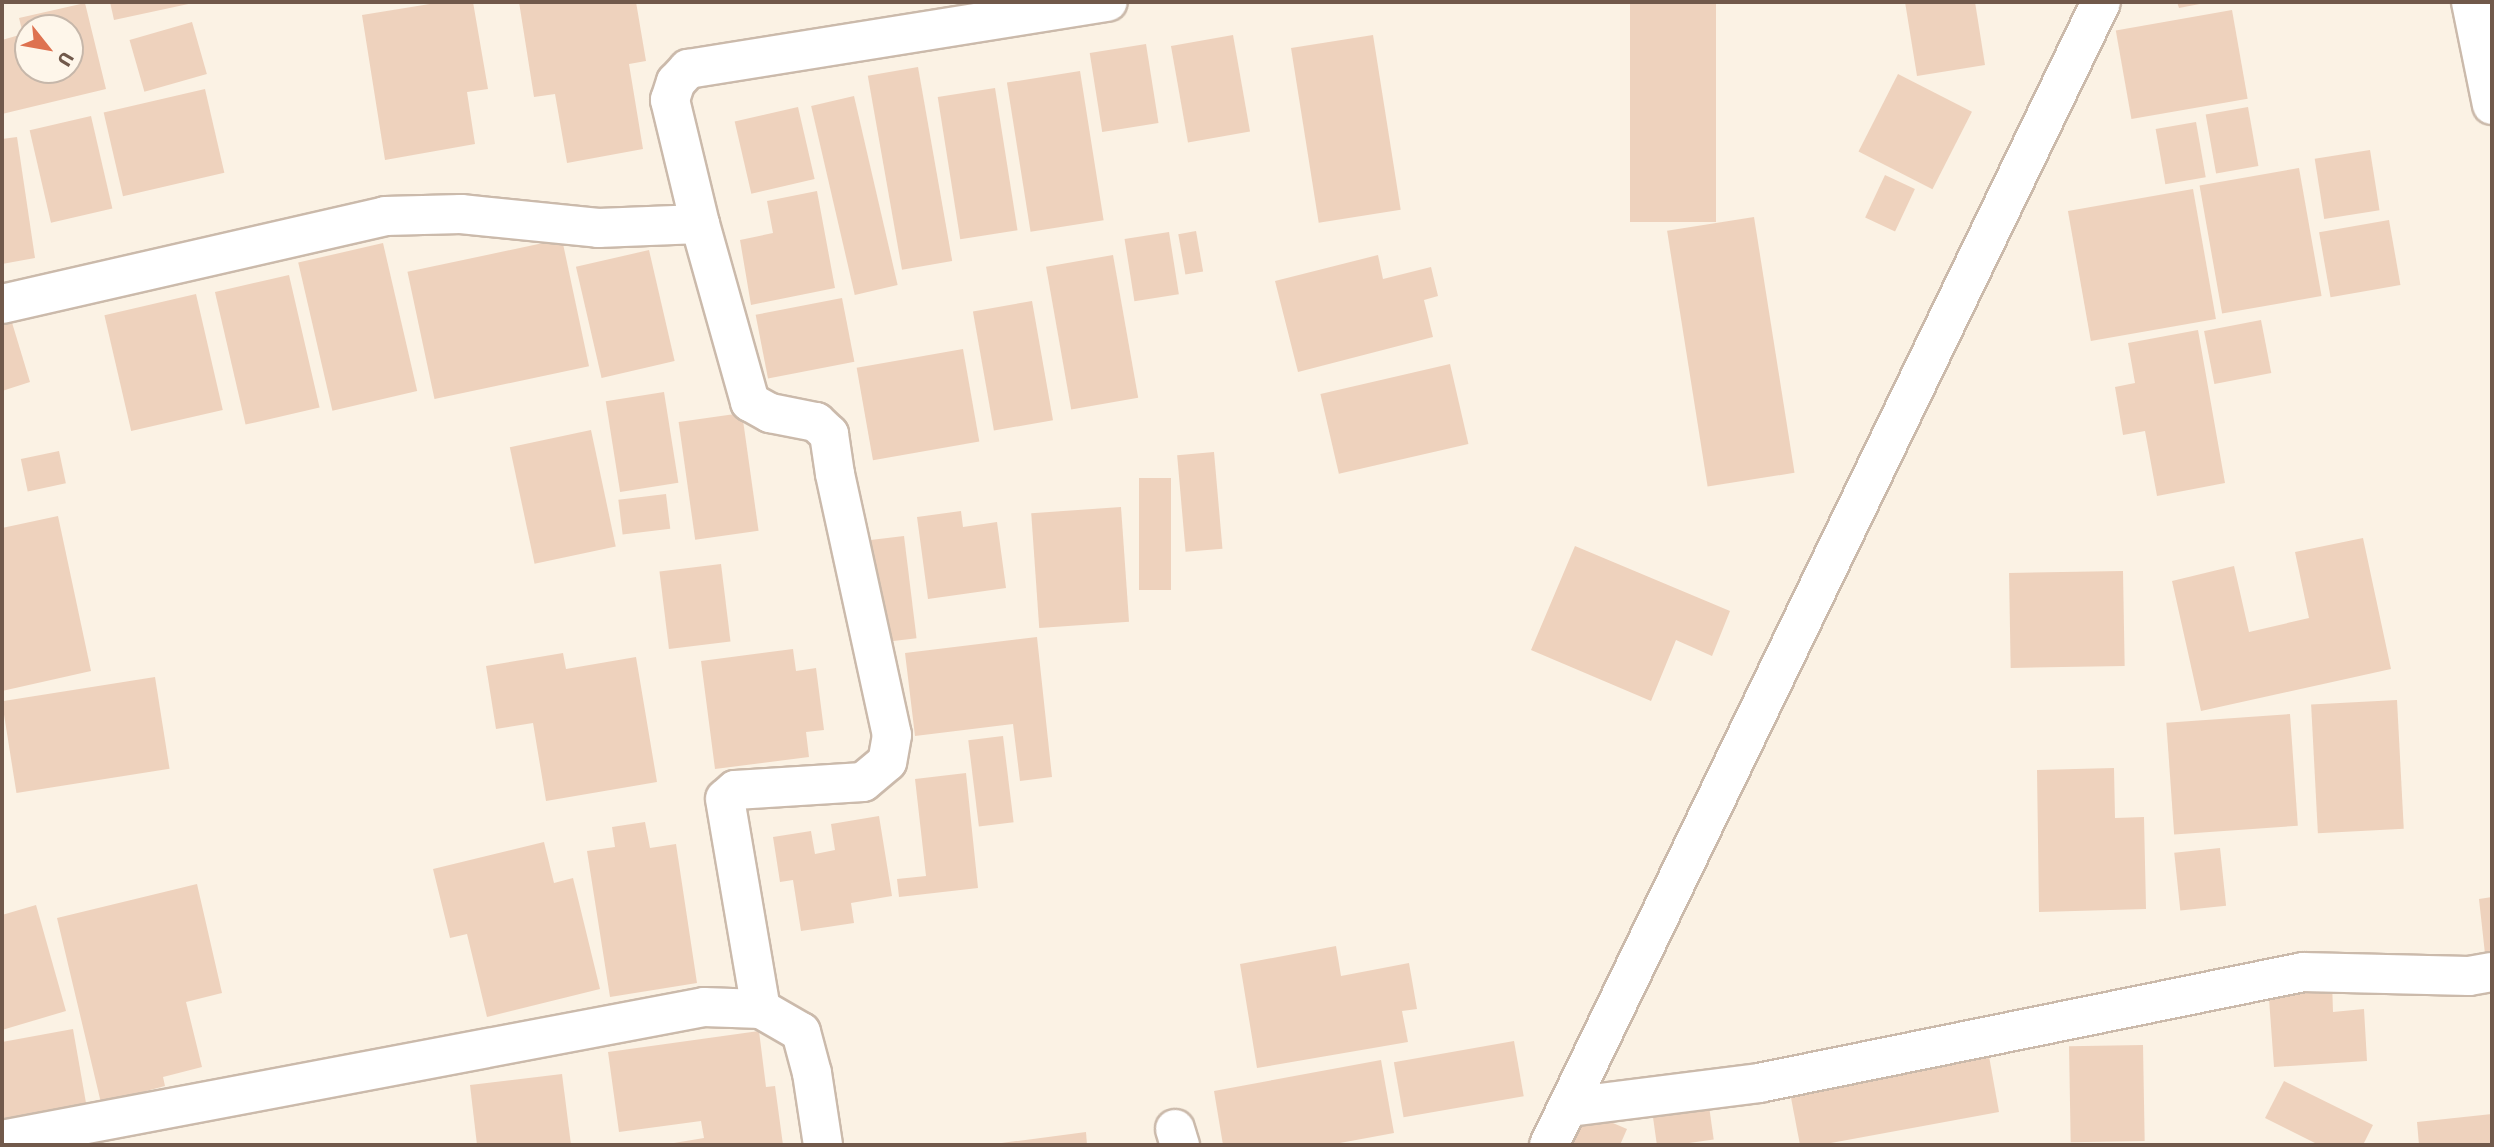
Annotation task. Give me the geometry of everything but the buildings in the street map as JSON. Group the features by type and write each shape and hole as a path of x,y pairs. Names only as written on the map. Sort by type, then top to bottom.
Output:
{"street":[{"path":"761,1009 725,799 735,790 863,782 887,762 892,734 835,474 829,434 816,422 770,413 750,402 700,224 670,100 676,82 688,69 1108,2"},
{"path":"1549,1145 2101,2"},
{"path":"2472,2 2492,105"},
{"path":"2,304 385,216 461,214 598,228 700,224"},
{"path":"1569,1107 1759,1083 2303,972 2469,976 2492,972"},
{"path":"2,1140 704,1007 761,1009 801,1032 812,1073 823,1145"}]}
